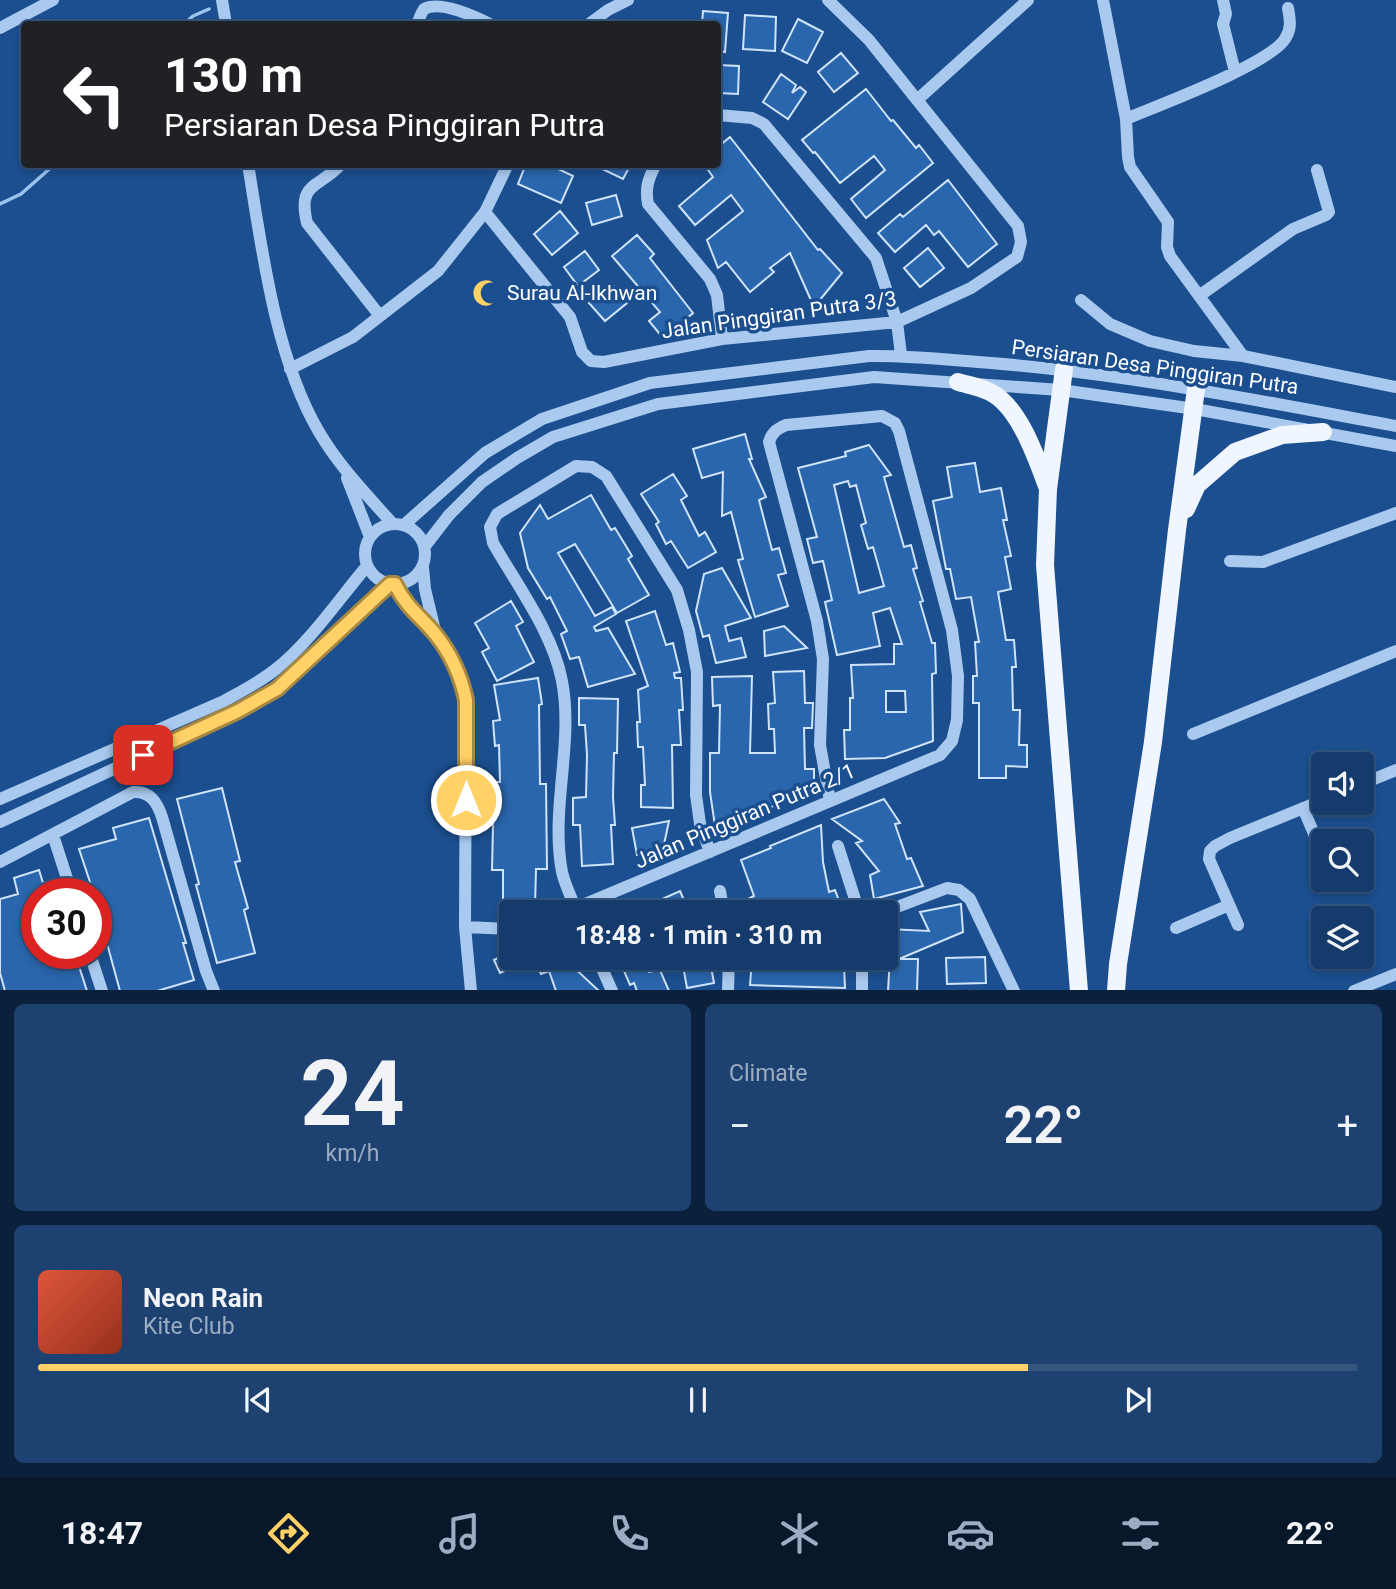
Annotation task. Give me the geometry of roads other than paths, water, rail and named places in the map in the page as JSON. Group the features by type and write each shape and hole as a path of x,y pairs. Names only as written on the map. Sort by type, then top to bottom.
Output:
{"main road":[{"path":"1063,369 1048,489 1045,565 1079,986"},
{"path":"958,382 992,392 1014,414 1028,438 1048,489"},
{"path":"1117,990 1118,964 1153,742 1196,389"},
{"path":"1177,530 1197,485 1235,452 1282,435 1323,432"}],"street":[{"path":"0,28 53,0"},
{"path":"222,0 226,21"},
{"path":"593,21 628,0"},
{"path":"828,0 869,40 917,100 1028,0"},
{"path":"1103,0 1126,119 1130,167 1168,222 1168,253 1243,356"},
{"path":"1223,0 1226,14 1223,24 1235,72"},
{"path":"418,21 424,8 436,3 448,3 484,21"},
{"path":"1126,119 1235,72 1276,48 1284,41 1291,27 1288,8"},
{"name":"Jalan Pinggiran Putra 3/3","path":"485,212 570,317 582,352 591,361 604,362 722,339 897,322 971,288 1017,257 1021,243 1018,226 917,100"},
{"path":"721,115 752,118 764,124 876,258 897,322 901,355"},
{"path":"249,168 263,257 290,369 302,400 343,468 370,537"},
{"path":"336,168 309,188 303,205 307,223 380,316"},
{"path":"290,369 352,337 438,271 485,212 506,168"},
{"path":"654,168 648,178 648,204 710,279 717,295 722,339"},
{"path":"1199,296 1293,229 1329,212 1317,170"},
{"path":"1081,300 1110,324 1150,341 1194,351 1243,356 1396,387"},
{"name":"Persiaran Desa Pinggiran Putra","path":"398,524 485,453 542,419 650,383 869,356 901,355 1063,369 1196,389 1396,426"},
{"name":"Persiaran Desa Pinggiran Putra","path":"425,546 449,515 482,482 553,437 659,404 874,377 1061,390 1195,409 1396,446"},
{"name":"Jalan Pinggiran Putra 2/1","path":"597,900 940,755 953,741 957,720 958,676 953,630 899,431 895,423 882,416 786,425 778,429 769,442 817,621 823,659 820,745 830,801"},
{"path":"1396,446 1396,455"},
{"path":"570,900 562,875 559,847 566,715 562,680 552,646 492,543 490,527 497,514 576,466 592,467 606,476 677,590 689,630 697,672 696,795 700,824 710,852"},
{"path":"343,468 398,524 417,533 425,546 423,566 412,580 393,584 380,580 367,566 366,546 370,537 384,525 398,524"},
{"path":"1230,561 1263,562 1396,513"},
{"path":"0,799 224,701 254,685 278,667 300,645 367,566"},
{"path":"423,566 425,589 436,635"},
{"path":"393,584 411,611 436,635 458,672 466,700 465,927 471,990"},
{"path":"0,822 238,711 277,689 393,584"},
{"path":"1193,734 1396,651"},
{"path":"1374,779 1396,770"},
{"path":"0,862 133,792 142,791 151,796 158,805 206,971 214,990"},
{"path":"1238,925 1209,859 1210,851 1215,846 1311,805"},
{"path":"1303,808 1312,829"},
{"path":"53,835 67,878"},
{"path":"838,846 855,900"},
{"path":"898,907 947,888 960,890 970,900 1014,990"},
{"path":"720,891 722,900"},
{"path":"1176,929 1229,905"},
{"path":"465,927 499,928"},
{"path":"95,969 102,990"},
{"path":"603,970 612,990"},
{"path":"728,990 729,970"},
{"path":"862,970 862,990"},
{"path":"1354,990 1396,974"}],"waterway":[{"path":"187,21 209,9"},
{"path":"0,204 21,194 50,168"}],"place":[{"name":"Surau Al-Ikhwan","path":"486,293"}]}
